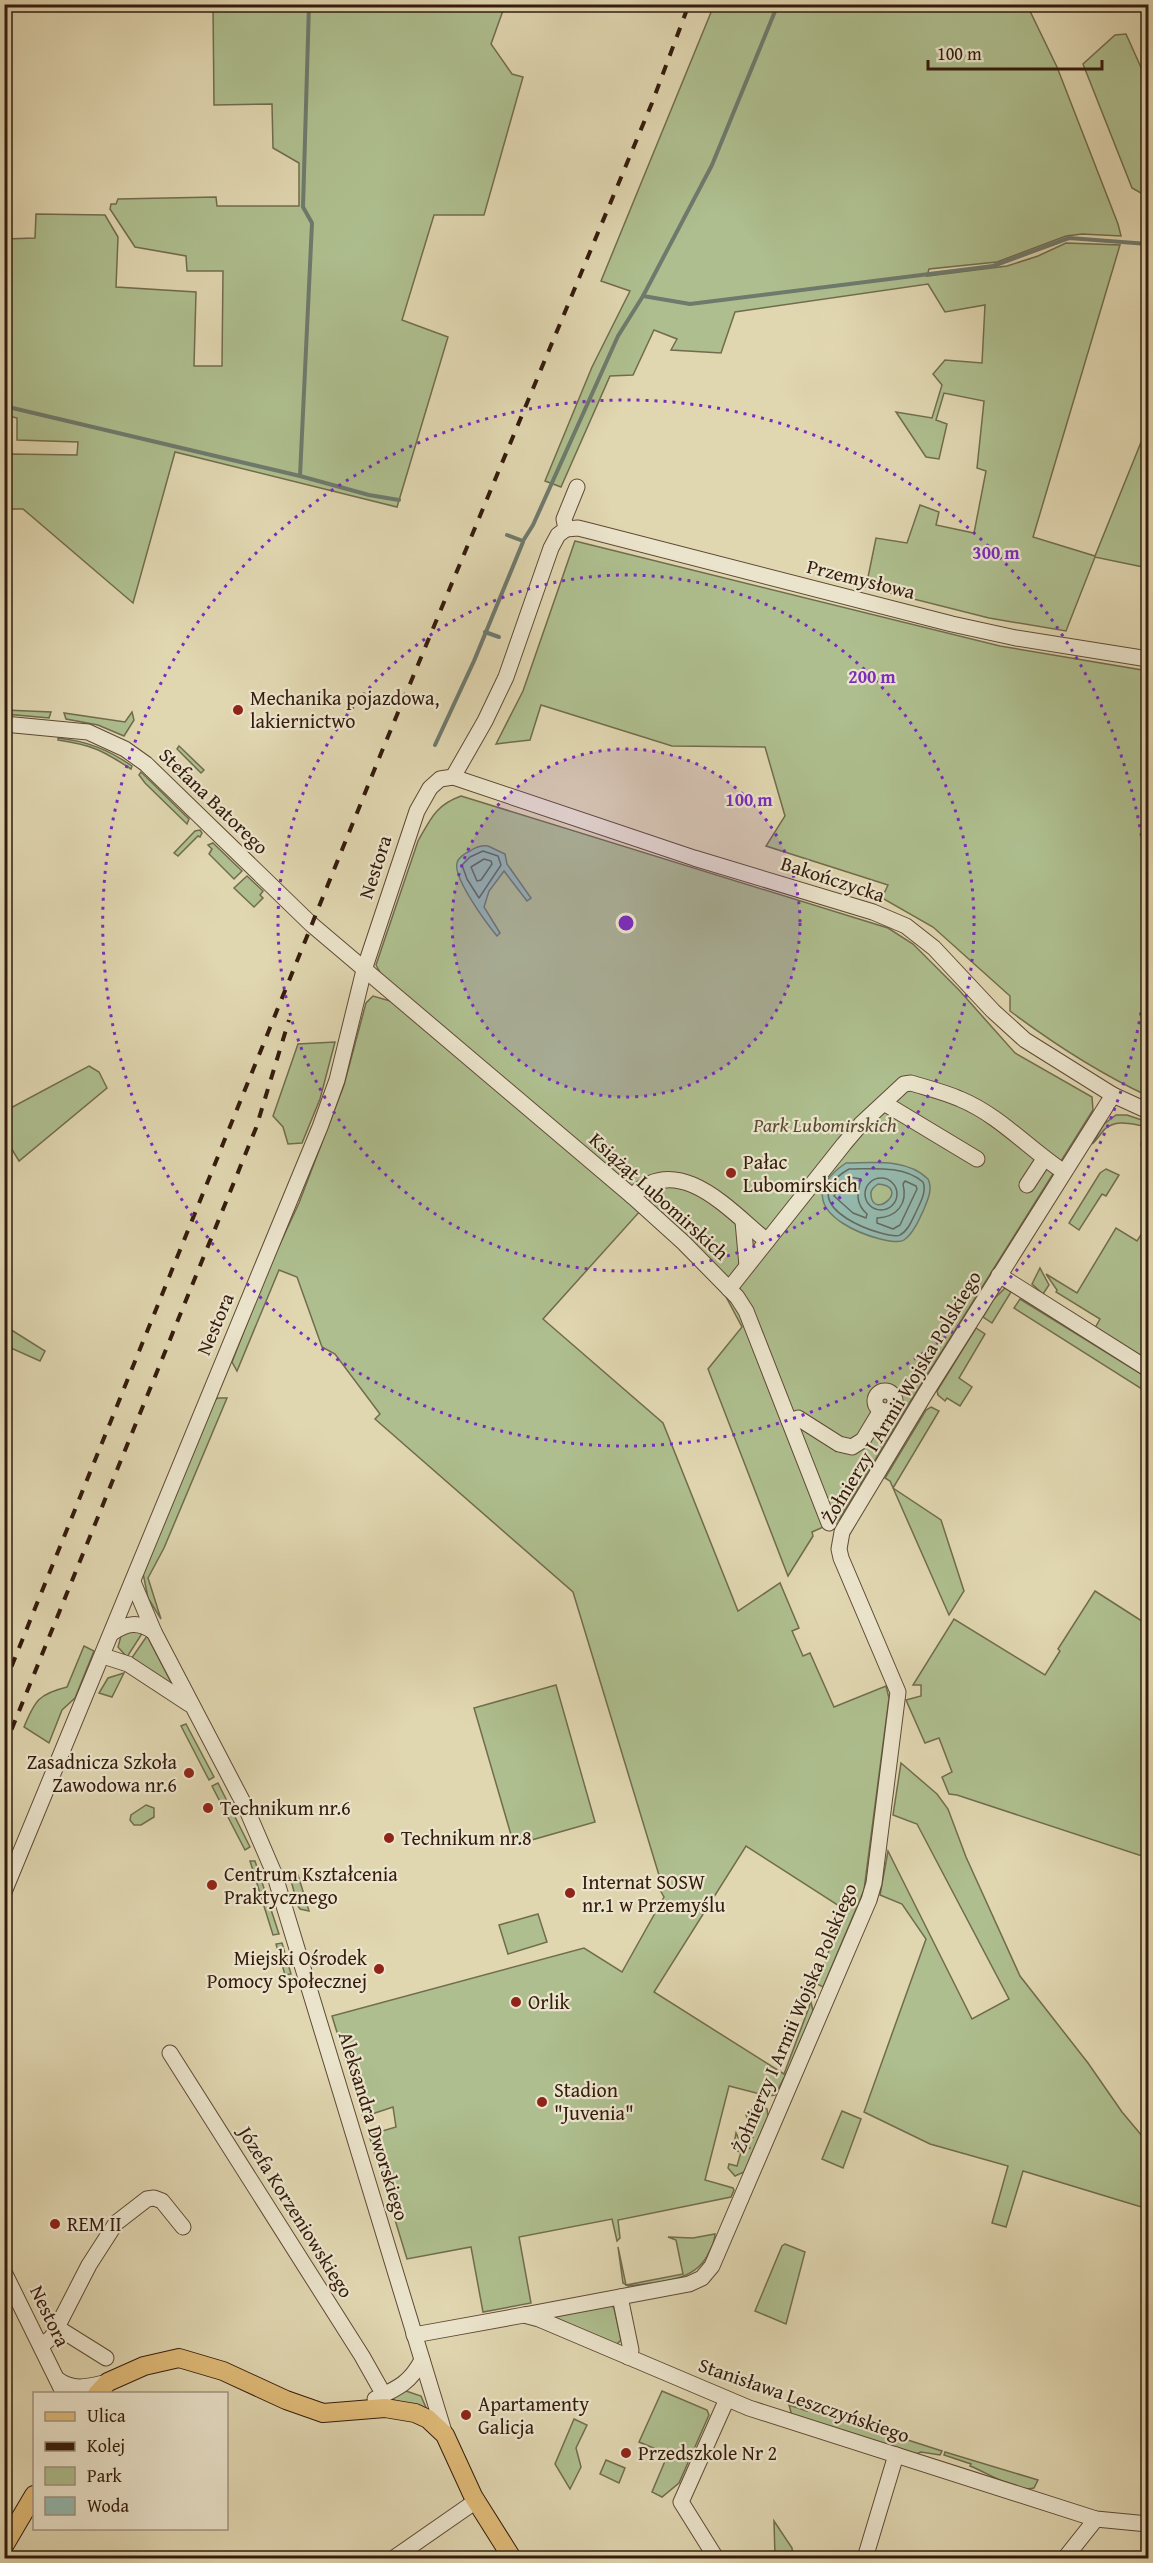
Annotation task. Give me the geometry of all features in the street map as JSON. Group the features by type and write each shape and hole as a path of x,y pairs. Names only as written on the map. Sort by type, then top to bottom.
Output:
{"main road":[{"path":"103,2388 144,2366 179,2358 223,2371 286,2400 323,2413 385,2408 428,2419 445,2435"},
{"name":"Aleksandra Dworskiego","path":"445,2435 476,2501 512,2559"},
{"path":"4,2546 33,2497"}],"street":[{"path":"453,777 496,700 506,677 551,548 558,535 566,530 564,519 577,487"},
{"name":"Przemysłowa","path":"566,530 578,528 1016,638 1149,659"},
{"name":"Stefana Batorego","path":"4,724 88,732 124,749 147,764 303,917 364,970"},
{"name":"Nestora","path":"4,1892 320,1128 337,1080 364,970 417,811 430,788 441,779 453,777"},
{"name":"Bakończycka","path":"453,777 694,858 873,912 906,926 934,948 1018,1035 1036,1049 1113,1095 1149,1112"},
{"name":"Książąt Lubomirskich","path":"364,970 632,1196 737,1297 750,1317 834,1538 839,1540"},
{"path":"729,1289 844,1144 904,1084 911,1083 962,1099 999,1122 1044,1159 1064,1172"},
{"name":"Żołnierzy I Armii Wojska Polskiego","path":"524,2316 689,2284 702,2278 712,2266 870,1900 877,1864 898,1692 841,1558 839,1540 916,1408 1113,1095"},
{"path":"884,1103 977,1159"},
{"path":"1027,1185 1044,1159"},
{"path":"632,1196 650,1183 683,1180 700,1187 767,1241"},
{"path":"743,1221 747,1266"},
{"path":"999,1275 1149,1369"},
{"path":"789,1421 798,1418 848,1448 863,1440 881,1410"},
{"name":"Aleksandra Dworskiego","path":"133,1582 153,1632 246,1808 274,1873 445,2435"},
{"path":"112,1633 124,1625 136,1623 153,1632"},
{"name":"Aleksandra Dworskiego","path":"103,1656 128,1664 192,1706"},
{"name":"Józefa Korzeniowskiego","path":"170,2053 362,2356 384,2395"},
{"path":"41,2346 52,2337 58,2328 89,2265 116,2223 147,2199 154,2198 162,2202 183,2227"},
{"name":"Nestora","path":"4,2272 63,2392"},
{"path":"620,2297 631,2350 628,2357"},
{"name":"Stanisława Leszczyńskiego","path":"414,2335 524,2316 538,2319 780,2419 1096,2519 1149,2523"},
{"path":"58,2328 106,2358"},
{"path":"353,2411 400,2387 411,2378 422,2360"},
{"name":"Nestora","path":"57,2379 64,2384 79,2388 103,2388"},
{"path":"400,2387 417,2388 436,2404"},
{"path":"716,2559 681,2502 728,2399"},
{"path":"865,2559 896,2455"},
{"path":"394,2559 476,2501"},
{"path":"1065,2559 1096,2519"}],"green space":[{"path":"213,5 505,5 491,44 512,74 523,77 484,215 434,215 402,320 448,337 397,507 175,452 133,603 23,509 10,509 10,454 77,455 78,442 17,440 17,418 5,415 5,239 35,238 36,214 105,215 118,237 116,287 196,292 194,366 222,366 223,271 187,271 186,256 135,247 110,209 111,204 116,204 118,199 216,197 217,206 299,206 299,163 273,148 272,104 214,105"},
{"path":"714,5 1027,5 1057,67 1121,236 1082,234 1066,236 997,262 929,269 927,276 1007,266 1038,256 1066,243 1120,245 1033,537 1095,556 1148,425 1148,568 1095,557 1066,631 989,618 866,587 876,538 907,543 920,505 939,512 936,525 974,533 986,471 977,468 984,401 944,393 936,420 947,424 939,459 926,457 896,412 932,418 942,385 933,374 945,360 982,363 985,305 945,312 928,284 735,312 721,353 671,350 677,339 654,330 633,375 610,376 561,487 545,481 592,367 630,291 601,281"},
{"path":"1126,34 1148,83 1148,197 1132,188 1083,64 1115,35"},
{"path":"575,541 1000,646 1148,671 1148,1096 1077,1057 1010,1011 1010,996 933,927 882,898 888,885 766,846 785,816 765,747 672,746 541,705 530,740 496,744 523,691"},
{"path":"5,710 51,712 49,718 5,714"},
{"path":"132,712 134,720 124,736 98,725 66,719 64,713 125,722"},
{"path":"58,738 97,747 123,760 132,766 131,769 96,749 58,740"},
{"path":"179,746 204,770 201,773 177,749"},
{"path":"141,772 189,819 187,824 145,783 139,775"},
{"name":"Park Lubomirskich","path":"461,796 888,928 913,944 959,990 1015,1053 1092,1097 1093,1110 839,1520 812,1532 813,1536 788,1576 708,1369 742,1327 725,1295 641,1210 543,1319 663,1423 738,1611 780,1583 799,1628 792,1631 803,1656 810,1653 834,1707 886,1686 889,1698 864,1890 823,1987 817,1984 844,1909 746,1846 654,1992 784,2074 811,2002 813,2011 775,2095 768,2096 729,2086 705,2180 733,2188 731,2197 618,2220 620,2238 617,2241 612,2219 519,2237 531,2303 483,2312 471,2247 407,2259 369,2135 396,2127 393,2107 363,2117 332,2016 584,1948 622,1972 664,1897 660,1890 662,1885 573,1592 375,1419 380,1414 335,1354 322,1347 297,1277 279,1270 237,1371 232,1362 266,1274 299,1203 344,1085 366,1003 373,996 397,1003 376,965 418,841 440,808"},
{"path":"200,830 202,833 200,837 198,836 178,856 174,853 195,831"},
{"path":"213,843 242,871 234,879 209,854 212,849 208,845"},
{"path":"247,876 263,891 260,895 263,898 254,907 234,888"},
{"path":"335,1042 320,1099 302,1143 288,1144 283,1127 273,1116 298,1044"},
{"path":"89,1066 99,1072 107,1088 19,1161 5,1138 5,1111"},
{"path":"1116,1115 1127,1115 1148,1122 1148,1146 1141,1145 1144,1126 1124,1123 1109,1126 1092,1144 1104,1124"},
{"path":"1106,1169 1119,1175 1106,1196 1102,1194 1079,1230 1069,1223 1100,1173"},
{"path":"1148,1224 1148,1363 1095,1328 1100,1319 1056,1292 1057,1290 1046,1274 1077,1293 1116,1228 1137,1241"},
{"path":"1040,1268 1049,1285 1043,1294 1032,1284"},
{"path":"1005,1288 1011,1292 992,1323 983,1317 993,1300"},
{"path":"1020,1299 1148,1378 1148,1393 1014,1308"},
{"path":"5,1326 45,1351 40,1361 11,1348 5,1363"},
{"path":"976,1328 985,1334 959,1378 972,1387 960,1406 947,1398 945,1401 937,1391"},
{"path":"227,1398 164,1548 148,1578 161,1619 148,1598 143,1573 215,1400"},
{"path":"931,1407 939,1411 893,1488 890,1481 885,1478 926,1410"},
{"path":"893,1488 941,1520 964,1591 949,1615"},
{"path":"1095,1591 1148,1625 1148,1858 949,1794 942,1777 952,1772 939,1738 925,1743 906,1700 921,1696 921,1685 913,1685 954,1619 1045,1675 1060,1651 1058,1649"},
{"path":"122,1632 143,1632 127,1657 118,1647"},
{"path":"147,1636 173,1686 131,1659"},
{"path":"84,1646 94,1651 75,1698 62,1710 49,1743 24,1727 31,1710 39,1700 50,1692 67,1687"},
{"path":"124,1673 112,1697 99,1693 108,1678"},
{"path":"556,1685 595,1822 514,1845 474,1708"},
{"path":"186,1724 214,1777 209,1780 181,1726"},
{"path":"901,1763 937,1794 948,1809 966,1857 1020,1976 1148,2143 1148,2209 1023,2171 1006,2227 992,2223 1008,2166 930,2144 864,2112 926,1939 902,1904 880,1895 888,1851 972,2019 1009,1999 917,1824 893,1815"},
{"path":"218,1783 250,1847 245,1850 212,1786"},
{"path":"146,1805 154,1808 154,1817 141,1825 134,1825 130,1820 131,1815"},
{"path":"250,1861 255,1861 279,1934 273,1935"},
{"path":"298,1875 309,1911 300,1909 298,1906 290,1877"},
{"path":"538,1914 547,1942 508,1954 499,1925"},
{"path":"282,1943 291,1974 285,1975 276,1944"},
{"path":"756,2106 767,2109 768,2116 744,2172 735,2176 728,2168 729,2164 737,2166 741,2152 733,2150 736,2133 744,2150 750,2148 747,2140 753,2137 746,2115"},
{"path":"842,2111 861,2119 843,2168 822,2159"},
{"path":"715,2234 709,2252 695,2270 674,2279 626,2285 683,2274 676,2240 668,2237 693,2238"},
{"path":"785,2244 805,2252 786,2324 755,2311 782,2246"},
{"path":"618,2247 626,2285 623,2283"},
{"path":"611,2305 614,2308 621,2340 616,2345 554,2317"},
{"path":"406,2391 421,2396 427,2410 390,2399"},
{"path":"662,2391 707,2410 709,2415 679,2483 662,2497 652,2492 668,2454 639,2442"},
{"path":"789,2405 807,2411 808,2408 942,2451 940,2455 921,2452 916,2454 792,2416"},
{"path":"574,2419 587,2425 576,2448 581,2467 570,2489 555,2464"},
{"path":"945,2452 1038,2480 1034,2488 1020,2488 970,2466 971,2464 944,2455"},
{"path":"606,2460 625,2468 619,2483 600,2474"},
{"path":"774,2521 792,2548 793,2558 772,2558 775,2556"}],"water":[{"path":"488,846 505,854 507,864 531,898 527,901 504,871 489,891 484,907 500,933 497,936 465,890 457,870 457,863 464,854 479,847"},
{"path":"846,1163 889,1163 920,1172 928,1179 930,1190 924,1209 913,1230 904,1240 895,1241 861,1233 843,1223 829,1211 822,1197 827,1181","holes":["878,1184 888,1186 892,1191 888,1200 878,1205 873,1202 871,1193 874,1187"]}],"waterway":[{"path":"300,476 312,223 303,207 309,4"},
{"path":"507,535 523,541 533,525 618,336 643,296 712,165 778,4"},
{"path":"643,296 690,304 993,266 1069,238 1148,244"},
{"path":"4,406 300,476 369,495 399,500"},
{"path":"435,745 474,661 523,542"},
{"path":"485,632 499,637"}],"railway":[{"path":"4,1685 382,751 652,103 689,4"},
{"path":"4,1748 256,1128 289,1020"}],"place":[{"name":"Mechanika pojazdowa, lakiernictwo","path":"238,710"},
{"name":"Pałac Lubomirskich","path":"731,1173"},
{"name":"Zasadnicza Szkoła Zawodowa nr.6","path":"189,1773"},
{"name":"Technikum nr.6","path":"208,1808"},
{"name":"Technikum nr.8","path":"389,1838"},
{"name":"Centrum Kształcenia Praktycznego","path":"212,1885"},
{"name":"Internat SOSW nr.1 w Przemyślu","path":"570,1893"},
{"name":"Miejski Ośrodek Pomocy Społecznej","path":"379,1969"},
{"name":"Orlik","path":"516,2002"},
{"name":"Stadion \"Juvenia\"","path":"542,2102"},
{"name":"REM II","path":"55,2224"},
{"name":"Apartamenty Galicja","path":"466,2415"},
{"name":"Przedszkole Nr 2","path":"626,2453"}]}
